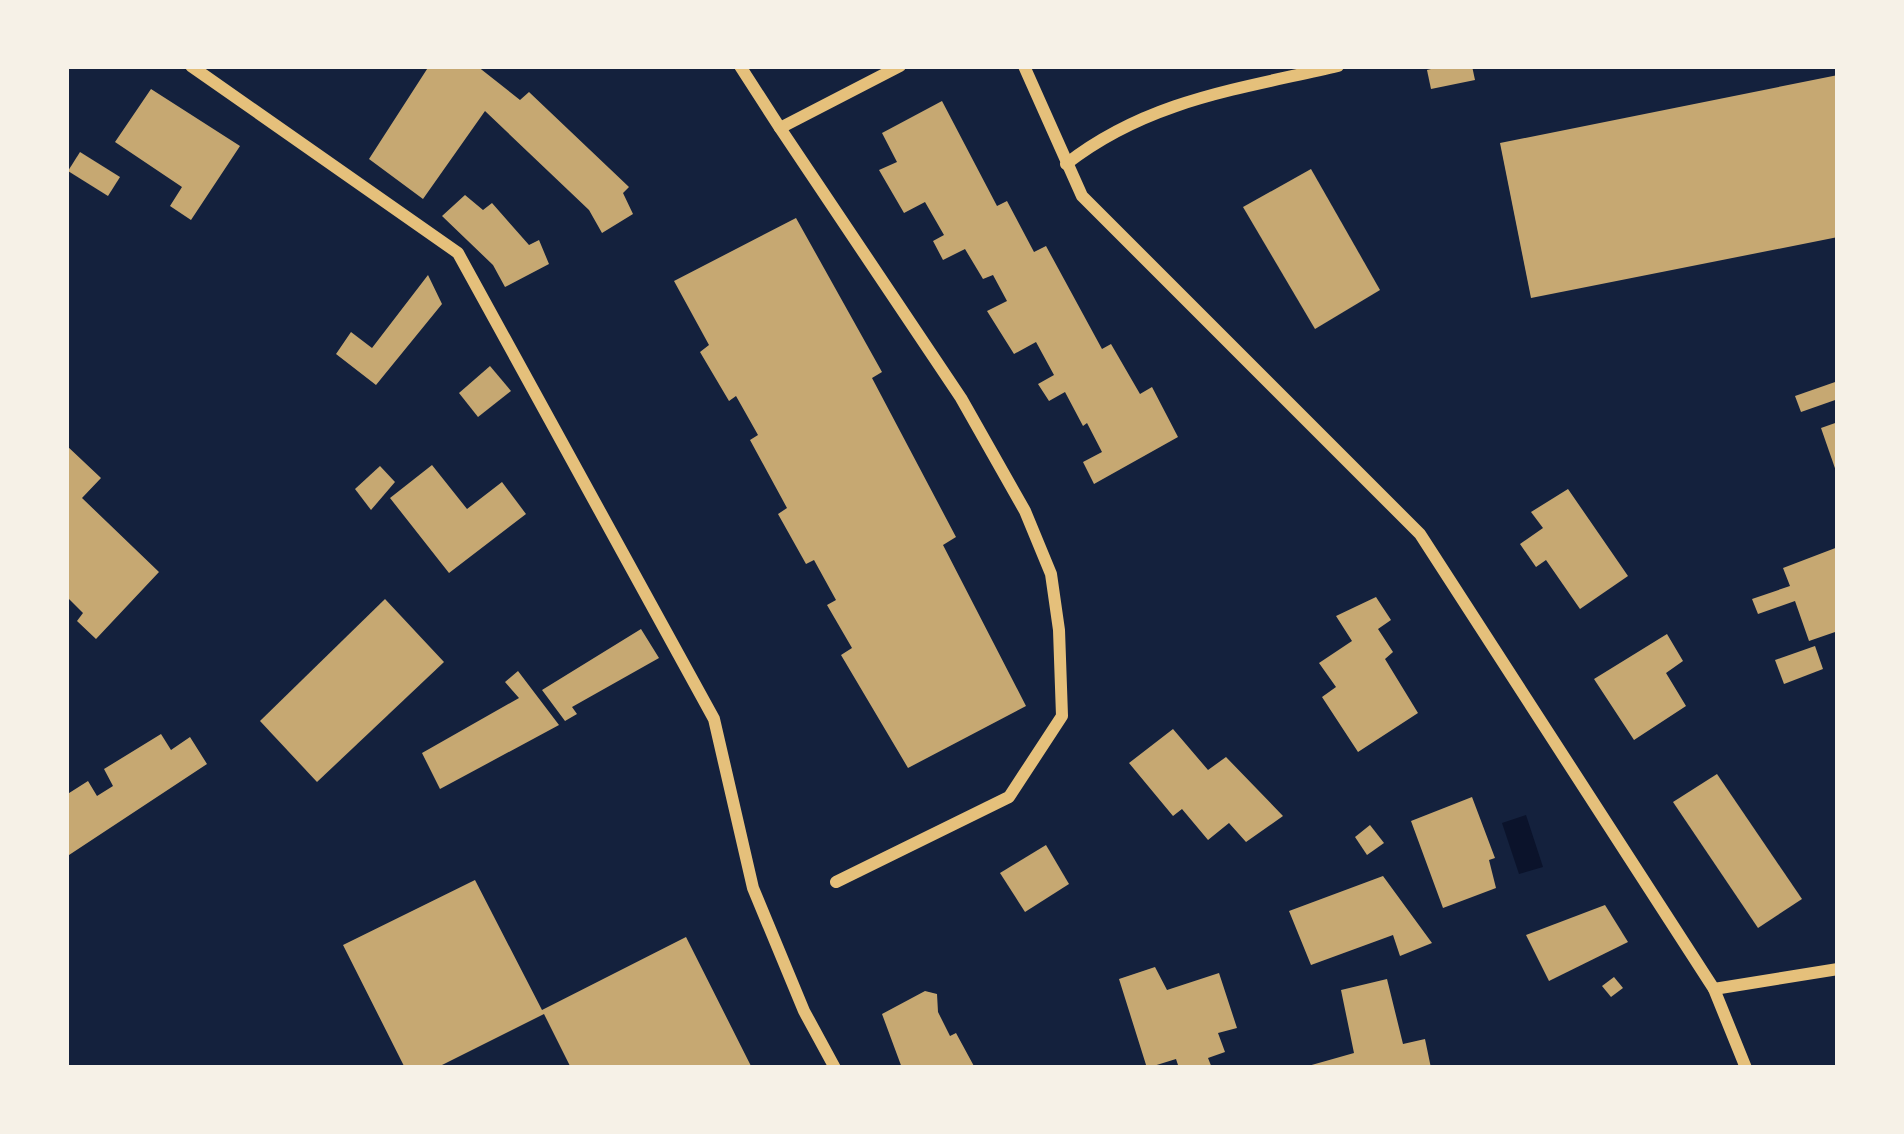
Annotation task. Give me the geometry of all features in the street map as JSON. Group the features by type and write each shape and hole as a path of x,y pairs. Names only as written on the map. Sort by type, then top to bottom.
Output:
{"street":[{"path":"191,66 458,253 714,719 753,888 804,1011 835,1068"},
{"path":"740,66 961,398 1025,511 1051,574 1059,630 1063,716 1009,797 836,882"},
{"path":"780,128 900,66"},
{"path":"1024,66 1082,196 1420,534 1714,989 1746,1068"},
{"path":"1066,164 1108,131 1157,109 1338,66"},
{"path":"1714,989 1838,969"}],"water":[{"path":"1526,815 1543,867 1519,874 1502,823"}],"building":[{"path":"429,66 477,66 520,100 529,92 629,187 623,193 633,214 602,233 589,210 485,111 423,199 369,159"},
{"path":"1472,66 1475,80 1431,89 1427,70"},
{"path":"1838,75 1838,237 1531,298 1500,143"},
{"path":"151,89 240,146 191,220 170,206 182,187 115,142"},
{"path":"942,101 997,206 1007,201 1034,252 1046,246 1102,349 1111,344 1140,394 1152,387 1178,437 1094,484 1083,462 1102,452 1065,392 1049,401 1038,384 1054,375 1036,342 1014,354 987,311 1007,301 993,275 983,279 965,249 943,260 933,241 944,235 925,202 904,213 879,170 897,162 882,133"},
{"path":"80,152 120,177 108,196 68,171"},
{"path":"1311,169 1380,290 1315,329 1243,207"},
{"path":"465,195 483,210 492,203 529,245 539,240 549,264 505,287 493,265 442,216"},
{"path":"796,218 882,372 872,378 956,537 943,545 1026,706 908,768 841,655 852,648 827,605 836,600 814,560 806,564 778,514 787,508 750,440 758,435 736,396 729,401 700,352 709,345 674,281"},
{"path":"428,275 442,304 376,385 336,354 351,332 372,348"},
{"path":"490,366 511,391 478,417 459,393"},
{"path":"1838,381 1838,399 1801,412 1795,396"},
{"path":"1838,422 1838,474 1837,474 1821,428"},
{"path":"66,445 101,478 82,498 159,572 96,639 77,621 83,613 66,596"},
{"path":"432,465 467,509 502,482 526,514 449,573 390,498"},
{"path":"380,466 395,482 371,510 355,489"},
{"path":"1568,489 1628,576 1580,609 1546,560 1536,567 1520,544 1543,528 1531,512"},
{"path":"1838,547 1838,631 1809,641 1795,601 1758,614 1752,599 1790,586 1783,568"},
{"path":"1376,597 1391,620 1378,629 1393,652 1385,659 1418,713 1358,752 1322,697 1336,687 1319,663 1352,641 1336,616"},
{"path":"385,599 444,662 317,782 260,721"},
{"path":"641,629 659,658 572,707 577,714 565,721 542,690"},
{"path":"1667,634 1683,661 1666,673 1686,706 1634,740 1594,679"},
{"path":"1815,646 1823,669 1784,684 1775,660"},
{"path":"518,671 559,725 440,789 422,753 519,698 505,682"},
{"path":"1173,729 1208,770 1226,757 1283,816 1246,842 1229,823 1208,840 1182,809 1173,816 1129,763"},
{"path":"161,734 171,750 190,737 207,764 66,857 66,795 88,781 97,796 113,786 104,769"},
{"path":"1717,774 1802,899 1758,928 1673,802"},
{"path":"1472,797 1495,858 1489,860 1496,888 1443,908 1411,821"},
{"path":"1370,825 1384,843 1367,855 1355,837"},
{"path":"1046,845 1069,884 1025,912 1000,873"},
{"path":"1383,876 1432,943 1400,956 1393,935 1311,965 1289,911"},
{"path":"475,880 542,1010 686,937 752,1068 571,1068 544,1014 436,1068 405,1068 343,945"},
{"path":"1605,905 1628,942 1549,981 1526,935"},
{"path":"1155,967 1167,990 1219,973 1237,1028 1218,1033 1225,1052 1208,1058 1212,1068 1179,1068 1176,1059 1147,1068 1119,979"},
{"path":"1614,977 1623,988 1611,997 1602,986"},
{"path":"1387,979 1403,1044 1425,1039 1431,1068 1301,1068 1354,1053 1341,990"},
{"path":"925,991 937,994 938,1012 950,1036 956,1033 975,1068 902,1068 882,1014"}]}
